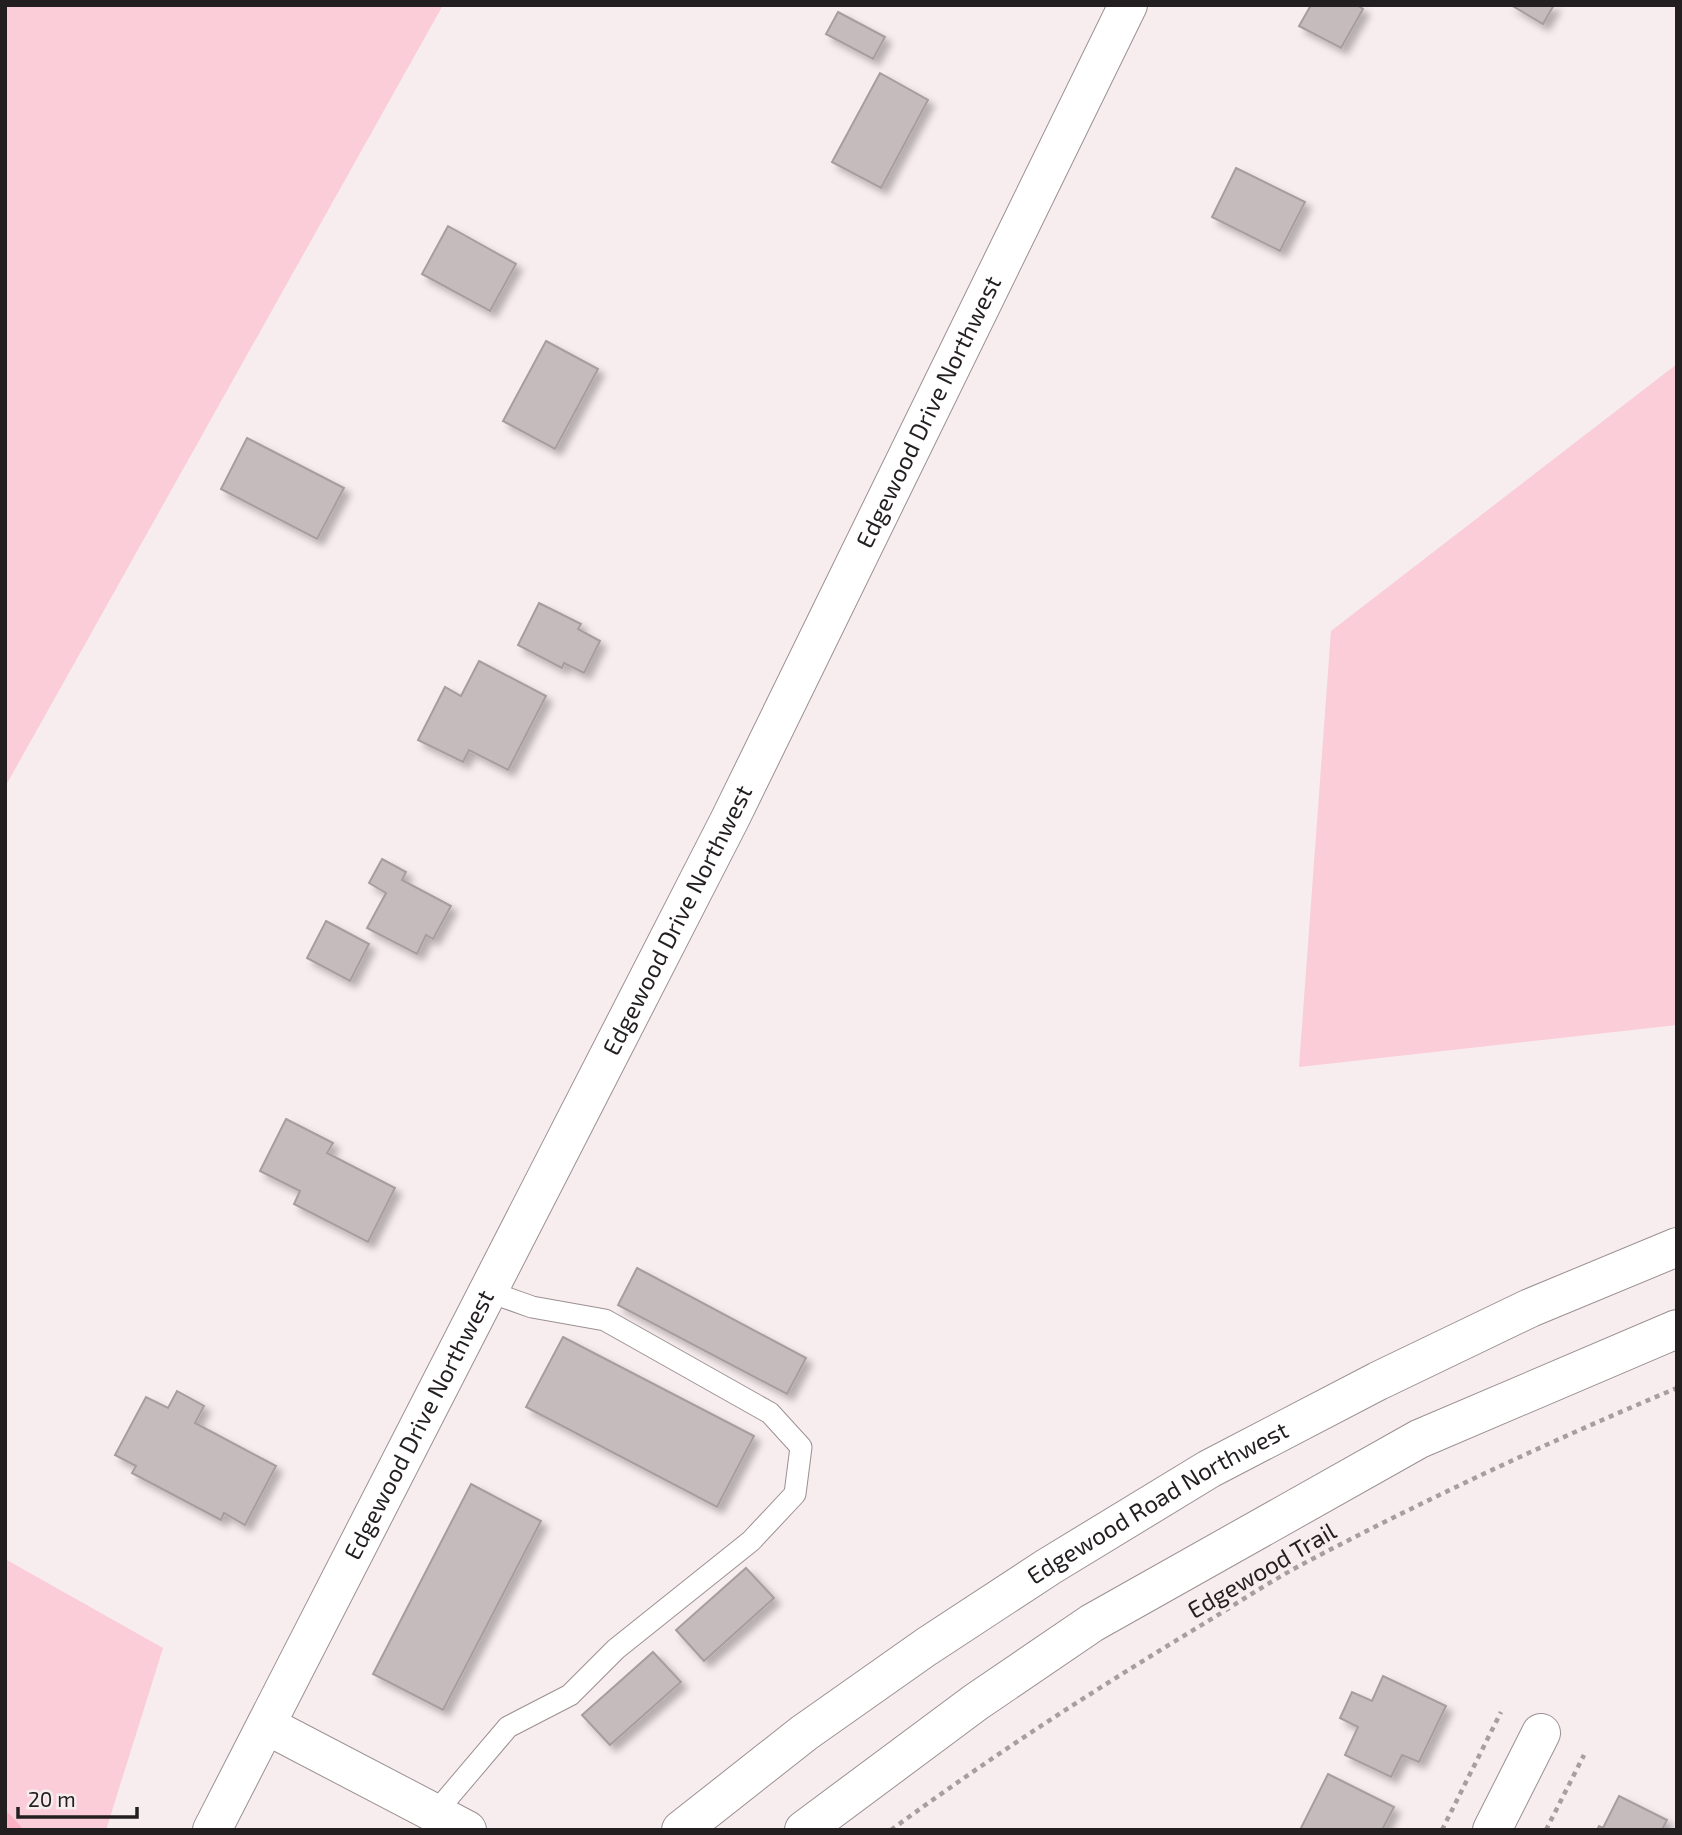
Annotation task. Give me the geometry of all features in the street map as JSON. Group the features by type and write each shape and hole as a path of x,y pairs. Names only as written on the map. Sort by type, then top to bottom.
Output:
{"street":[{"name":"Edgewood Drive Northwest","path":"212,1830 730,819 1128,5"},
{"name":"Edgewood Road Northwest","path":"681,1830 804,1733 926,1647 1048,1567 1209,1469 1378,1381 1530,1308 1677,1247"},
{"path":"804,1830 976,1702 1104,1616 1419,1439 1677,1329"},
{"path":"266,1725 451,1821"},
{"path":"1492,1830 1541,1733"}],"lane":[{"path":"451,1821 508,1727 570,1695 617,1649 751,1541 795,1494 801,1447 770,1413 605,1320 532,1307 487,1291"}],"path":[{"name":"Edgewood Trail","path":"891,1830 960,1779 1095,1689 1297,1567 1578,1430 1677,1388"},
{"path":"1441,1830 1501,1712"},
{"path":"1546,1830 1584,1755"}],"shaded area":[{"path":"5,5 443,5 5,787"},
{"path":"1677,364 1677,1025 1299,1067 1331,631"},
{"path":"5,1559 163,1648 106,1830 5,1830"}],"building":[{"path":"1311,5 1357,5 1363,9 1341,48 1299,26"},
{"path":"1511,5 1554,5 1543,24"},
{"path":"838,12 885,37 873,59 826,34"},
{"path":"880,73 928,100 881,188 832,162"},
{"path":"1236,168 1305,202 1280,251 1212,217"},
{"path":"448,226 516,264 490,311 422,274"},
{"path":"546,341 598,369 555,449 503,421"},
{"path":"247,438 344,488 317,539 221,489"},
{"path":"539,603 581,624 578,629 600,641 584,673 564,663 562,668 518,645"},
{"path":"479,661 546,696 508,770 469,750 463,762 418,740 445,687 461,696"},
{"path":"382,859 406,872 402,880 451,906 433,939 426,935 417,954 367,928 386,893 369,883"},
{"path":"326,921 369,944 350,981 307,958"},
{"path":"286,1119 333,1143 327,1153 395,1188 368,1242 294,1204 300,1191 260,1171"},
{"path":"637,1268 806,1358 787,1394 618,1305"},
{"path":"563,1337 754,1436 717,1507 526,1407"},
{"path":"177,1391 204,1406 195,1423 276,1466 245,1525 224,1513 221,1520 132,1473 136,1466 115,1455 146,1397 168,1408"},
{"path":"471,1484 541,1521 443,1710 373,1674"},
{"path":"746,1568 774,1598 704,1661 676,1630"},
{"path":"653,1652 681,1682 610,1745 582,1715"},
{"path":"1383,1676 1446,1706 1419,1762 1402,1755 1391,1777 1345,1755 1358,1727 1340,1718 1352,1692 1372,1701"},
{"path":"1328,1774 1394,1807 1382,1830 1300,1830"},
{"path":"1619,1796 1667,1820 1662,1830 1597,1830 1599,1826 1603,1828"}],"waterway":[{"path":"5,1818 16,1830"}]}
